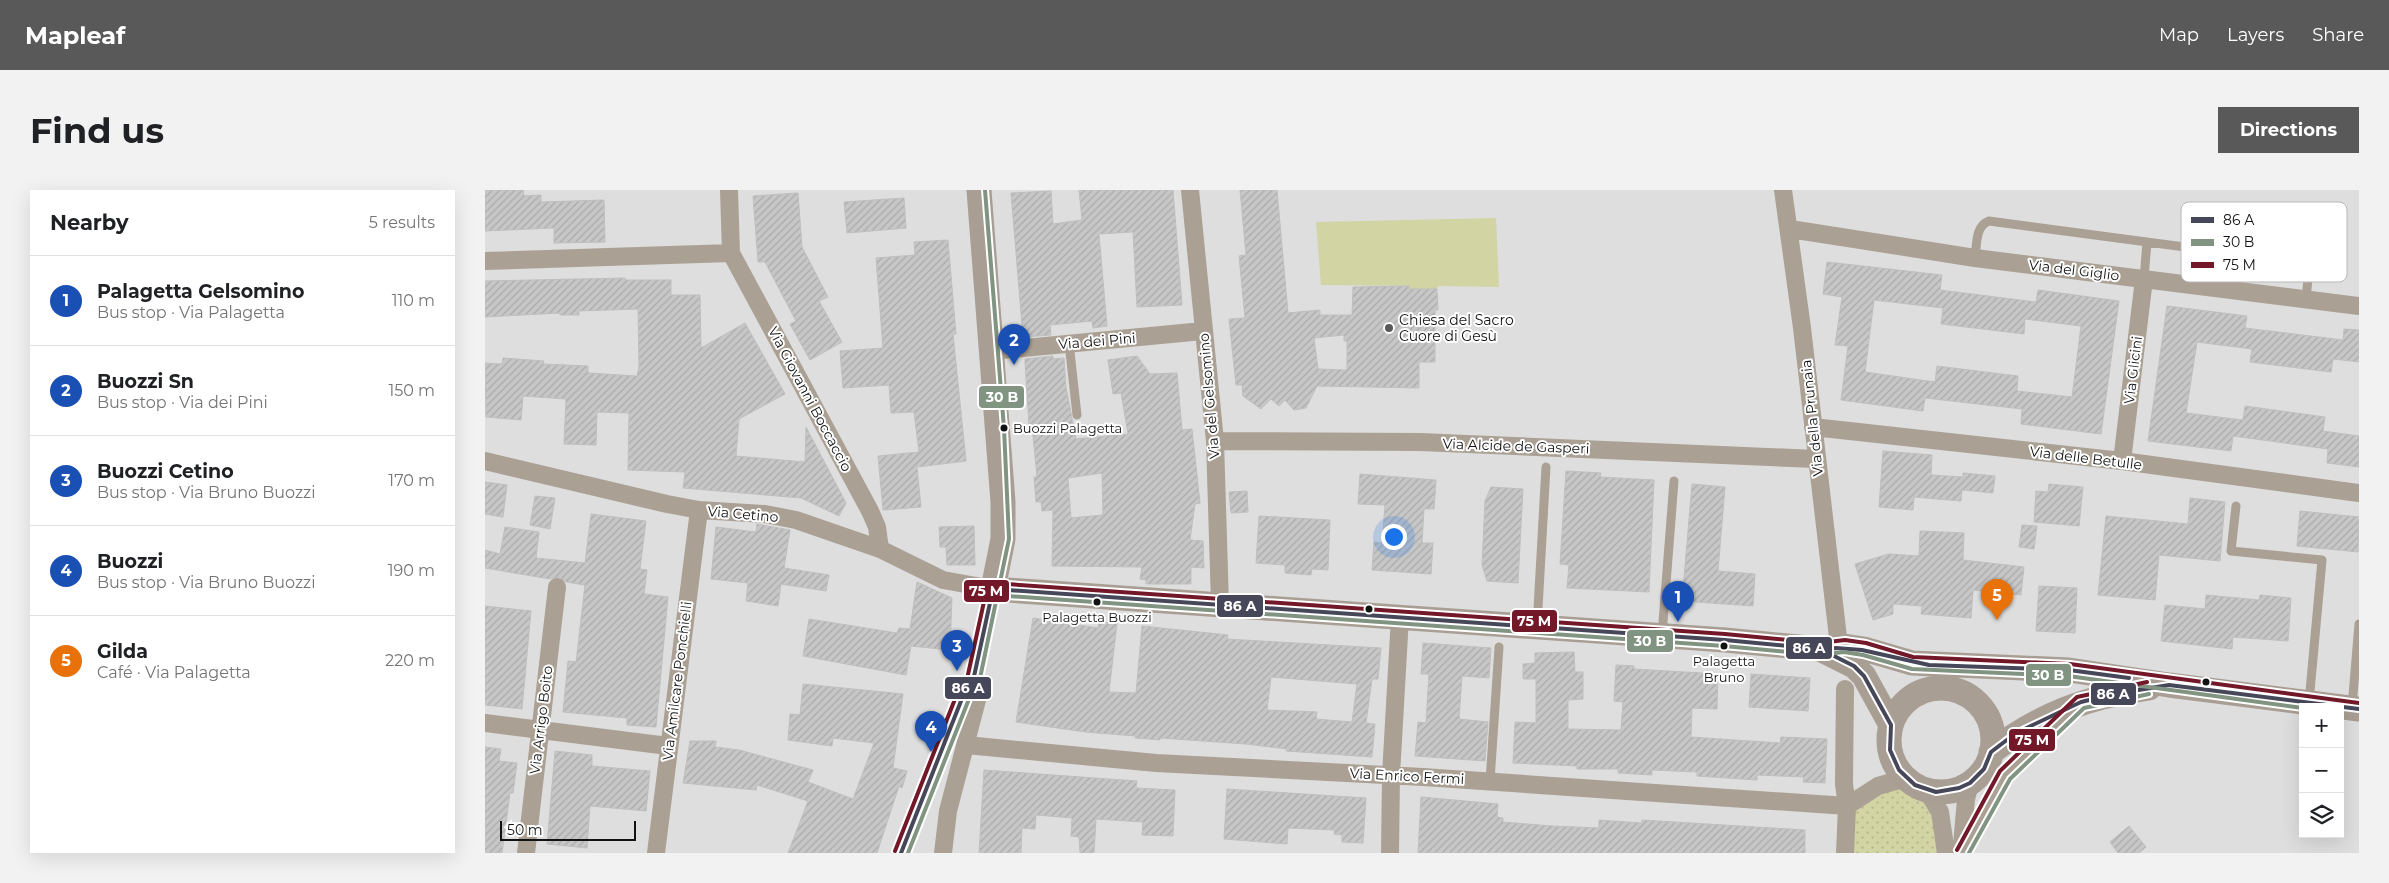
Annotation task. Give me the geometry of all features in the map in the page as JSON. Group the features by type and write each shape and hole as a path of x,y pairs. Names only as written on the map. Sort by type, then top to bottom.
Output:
{"street":[{"name":"Via Giovanni Boccaccio","path":"729,190 731,253 870,511 877,527 880,549"},
{"path":"901,853 963,696 973,681 1003,538 1003,502 979,190"},
{"name":"Via del Gelsomino","path":"1190,190 1215,441 1220,604"},
{"name":"Via della Prunaia","path":"1783,190 1790,229 1837,647"},
{"name":"Via del Giglio","path":"1790,229 1975,258 2359,306"},
{"path":"485,261 731,253"},
{"name":"Via Glicini","path":"2122,461 2144,279"},
{"name":"Via dei Pini","path":"992,351 1203,330"},
{"name":"Via delle Betulle","path":"1813,427 2122,461 2359,494"},
{"name":"Via Alcide de Gasperi","path":"1215,441 1420,442 1816,459"},
{"name":"Via Cetino","path":"485,461 612,492 699,510 765,514 797,520 880,549 943,580 993,589"},
{"name":"Via Amilcare Ponchielli","path":"656,853 699,510"},
{"name":"Via Arrigo Boito","path":"525,853 557,587"},
{"path":"993,589 1837,647 1912,663 2069,670 2169,686 2355,708"},
{"path":"1390,853 1391,775 1400,617"},
{"path":"1837,647 1891,674 1929,689 1957,691 2018,667"},
{"path":"1837,647 1864,676 1891,726"},
{"path":"943,853 948,811 967,745 977,700 973,681"},
{"path":"1991,752 2016,733 2081,702 2129,691 2169,686"},
{"path":"1929,689 1905,702 1895,716 1891,726 1891,750 1894,761 1940,812 1957,852"},
{"path":"1845,690 1844,784 1847,806 1845,853"},
{"path":"1847,806 1878,786 1916,784 1936,792 1948,791 1970,783 1983,769 1991,752 1991,726 1978,704 1957,691"},
{"path":"1957,852 2005,775 2039,739 2081,702"},
{"path":"485,723 668,746"},
{"name":"Via Enrico Fermi","path":"967,745 1156,763 1490,781 1847,806"},
{"path":"1957,852 1970,783"}],"lane":[{"path":"1975,258 1979,232 1984,223 1989,221 2181,247"},
{"path":"2144,279 2147,242"},
{"path":"2306,299 2308,282"},
{"path":"1069,343 1077,415"},
{"path":"1537,626 1546,467"},
{"path":"1662,635 1674,481"},
{"path":"2236,506 2231,551 2322,560 2309,702"},
{"path":"2355,708 2359,624"},
{"path":"1490,781 1499,647"}],"green space":[{"path":"1496,218 1499,287 1438,286 1437,289 1409,289 1409,286 1321,285 1316,222"},
{"path":"1906,778 1926,789 1946,853 1845,853 1847,806"}],"building":[{"path":"485,190 523,190 524,196 541,195 541,202 604,200 605,242 554,243 554,228 485,231"},
{"path":"1079,190 1173,190 1182,305 1137,307 1133,232 1099,234 1107,326 1093,328 1092,321 1050,325 1051,335 1023,337 1011,193 1051,191 1053,224 1082,220"},
{"path":"1240,190 1277,190 1288,313 1320,310 1320,315 1352,315 1353,287 1409,286 1409,289 1437,289 1438,310 1435,310 1435,362 1419,362 1419,388 1317,386 1306,408 1294,410 1285,400 1279,406 1271,399 1261,409 1243,396 1242,385 1236,385 1229,319 1245,318 1239,256 1246,255","holes":["1344,335 1344,341 1347,341 1347,370 1318,369 1314,338"]},
{"path":"798,193 802,247 828,297 819,301 842,342 810,360 790,324 796,321 765,262 758,262 753,196"},
{"path":"904,198 906,228 847,233 844,202"},
{"path":"948,240 956,334 953,334 966,461 917,467 921,507 883,510 878,456 919,452 914,412 891,413 889,385 843,388 840,351 883,348 876,258 915,255 914,242"},
{"path":"1827,262 1942,275 1940,290 2036,302 2038,290 2119,301 2101,434 2021,424 2022,409 1925,398 1923,411 1841,400 1848,346 1835,345 1842,297 1823,294","holes":["1874,300 1943,308 1941,324 2024,334 2025,319 2081,326 2072,397 2017,391 2018,376 1937,366 1935,382 1865,372"]},
{"path":"625,278 625,280 671,280 671,295 700,295 701,348 745,323 785,394 739,419 736,456 805,462 806,427 846,503 839,516 801,498 683,488 685,472 628,470 629,413 597,412 596,445 564,444 566,399 523,396 521,420 486,417 485,363 502,364 503,358 544,361 543,364 588,366 588,373 637,376 639,367 638,309 579,311 579,315 560,315 560,313 485,317 485,281"},
{"path":"2167,306 2247,316 2245,328 2343,340 2344,329 2359,330 2359,362 2333,359 2331,372 2250,362 2252,349 2197,342 2186,413 2243,420 2245,406 2325,417 2323,431 2359,436 2359,467 2327,463 2328,449 2233,436 2231,451 2148,441"},
{"path":"1053,356 1053,359 1064,358 1066,387 1076,439 1128,434 1121,393 1113,394 1108,360 1137,356 1150,374 1177,373 1182,430 1192,429 1200,503 1195,504 1190,540 1203,541 1204,568 1191,567 1191,584 1146,584 1146,580 1140,579 1142,567 1052,566 1053,510 1042,511 1041,502 1036,502 1034,477 1037,477 1032,425 1029,425 1025,359","holes":["1102,473 1103,515 1071,518 1068,478"]},
{"path":"1883,451 1932,455 1931,475 1963,477 1963,473 1995,476 1993,493 1962,490 1961,501 1914,497 1913,510 1879,507"},
{"path":"1566,471 1601,473 1600,477 1654,480 1649,592 1567,588 1569,565 1560,564"},
{"path":"1360,474 1436,480 1434,509 1424,509 1422,543 1433,543 1431,574 1372,570 1374,542 1382,543 1385,505 1358,504"},
{"path":"485,482 507,485 503,517 485,514"},
{"path":"1692,484 1725,487 1718,571 1755,574 1753,606 1682,601"},
{"path":"2049,484 2083,487 2079,526 2034,522 2036,491 2048,492"},
{"path":"1491,487 1523,489 1518,583 1487,581 1482,565 1485,501"},
{"path":"1247,491 1248,512 1231,513 1229,492"},
{"path":"535,496 555,498 550,529 530,525"},
{"path":"2190,498 2225,502 2220,561 2159,555 2155,600 2098,595 2106,516 2188,524"},
{"path":"2300,511 2359,517 2358,552 2297,546"},
{"path":"591,514 646,521 640,569 647,570 644,594 668,597 656,727 627,725 627,718 563,712 568,661 576,662 585,585 566,582 559,577 550,579 485,568 485,550 500,554 505,527 539,532 536,558 585,563"},
{"path":"1259,516 1330,520 1328,570 1312,569 1311,575 1285,573 1285,565 1256,563"},
{"path":"757,524 790,530 784,568 829,575 826,591 781,584 778,606 746,601 748,583 711,579 716,527 756,532"},
{"path":"2022,525 2037,526 2034,549 2019,547"},
{"path":"974,526 975,565 947,565 946,547 940,547 939,527"},
{"path":"1920,531 1964,533 1963,560 2024,567 2021,595 1973,590 1971,618 1921,614 1922,606 1893,604 1893,614 1873,620 1855,564 1889,554 1919,556"},
{"path":"917,582 952,598 950,650 911,646 906,675 803,656 809,619 897,633 899,628 910,629"},
{"path":"2039,586 2077,588 2075,633 2036,631"},
{"path":"2206,595 2259,600 2260,595 2291,598 2288,641 2233,637 2232,649 2161,641 2165,605 2205,609"},
{"path":"485,606 531,611 522,709 485,705"},
{"path":"1033,618 1098,628 1099,622 1117,623 1109,692 1136,693 1142,626 1228,635 1227,639 1381,648 1378,679 1372,679 1366,723 1375,724 1372,757 1286,751 1287,749 1246,744 1135,738 1136,736 1085,732 1016,722","holes":["1271,677 1357,684 1352,722 1316,719 1317,712 1267,710"]},
{"path":"1423,643 1491,648 1489,678 1462,676 1459,719 1488,722 1485,761 1415,756 1418,722 1426,723 1429,674 1421,674"},
{"path":"1574,652 1575,672 1583,672 1583,699 1568,700 1568,729 1621,730 1623,702 1614,701 1616,665 1634,666 1634,669 1718,674 1717,709 1692,708 1691,737 1780,743 1781,737 1827,739 1825,783 1803,782 1804,777 1757,775 1757,780 1697,776 1697,772 1652,770 1652,775 1618,773 1618,769 1577,769 1577,766 1513,763 1515,722 1536,723 1536,679 1523,679 1523,664 1535,663 1535,653"},
{"path":"1751,674 1810,678 1808,711 1749,707"},
{"path":"803,684 903,694 893,768 907,771 902,788 899,786 877,853 788,853 808,801 757,785 756,790 683,783 690,741 716,741 715,747 739,750 813,770 808,782 853,799 874,743 833,738 832,746 788,740 790,714 800,715"},
{"path":"485,747 501,749 499,761 517,763 513,793 510,793 502,853 485,853"},
{"path":"555,751 592,755 592,766 650,771 646,811 590,806 587,848 547,844"},
{"path":"984,770 1137,781 1136,788 1175,790 1173,836 1142,835 1143,822 1096,819 1094,853 1080,853 1079,837 1071,836 1072,818 1036,815 1035,829 1022,828 1021,853 979,853"},
{"path":"1227,789 1366,798 1363,843 1342,842 1342,835 1334,834 1335,830 1288,828 1287,844 1224,839"},
{"path":"1421,797 1498,804 1497,817 1503,818 1503,822 1599,828 1599,820 1642,823 1642,820 1805,830 1805,853 1418,853"},
{"path":"2129,826 2146,847 2139,853 2118,853 2110,842"}],"transit line":[{"path":"908,853 969,699 979,683 1009,539 1004,428 985,190"},
{"path":"895,851 957,694 967,679 987,588 992,583 1725,634 1820,643 1845,640 1866,643 1913,657 2070,664 2359,703"},
{"path":"993,589 1725,640 1820,649 1854,666 1864,676 1891,725 1890,750 1899,770 1915,785 1936,792 1959,788 1970,783 1984,769 1991,752 2016,733 2081,702 2114,694 2169,685 2359,709"},
{"path":"901,853 963,696 973,681 993,589"},
{"path":"993,595 1724,646 1819,655 1844,652 1863,655 1912,669 2068,676 2299,707"},
{"path":"1822,649 1862,650 1929,665 2069,670 2129,678"},
{"path":"1957,850 2000,771 2077,697 2147,682"},
{"path":"1969,853 2010,779 2084,708 2149,694"}],"place":[{"name":"Chiesa del Sacro Cuore di Gesù","path":"1389,328"},
{"name":"Buozzi Sn","path":"1014,365"},
{"name":"Buozzi Palagetta","path":"1004,428"},
{"name":"Palagetta Buozzi","path":"1097,602"},
{"name":"Gilda","path":"1997,620"},
{"name":"Palagetta Gelsomino","path":"1678,622"},
{"name":"Palagetta Bruno","path":"1724,646"},
{"name":"Buozzi Cetino","path":"957,671"},
{"name":"Buozzi","path":"931,752"}]}
